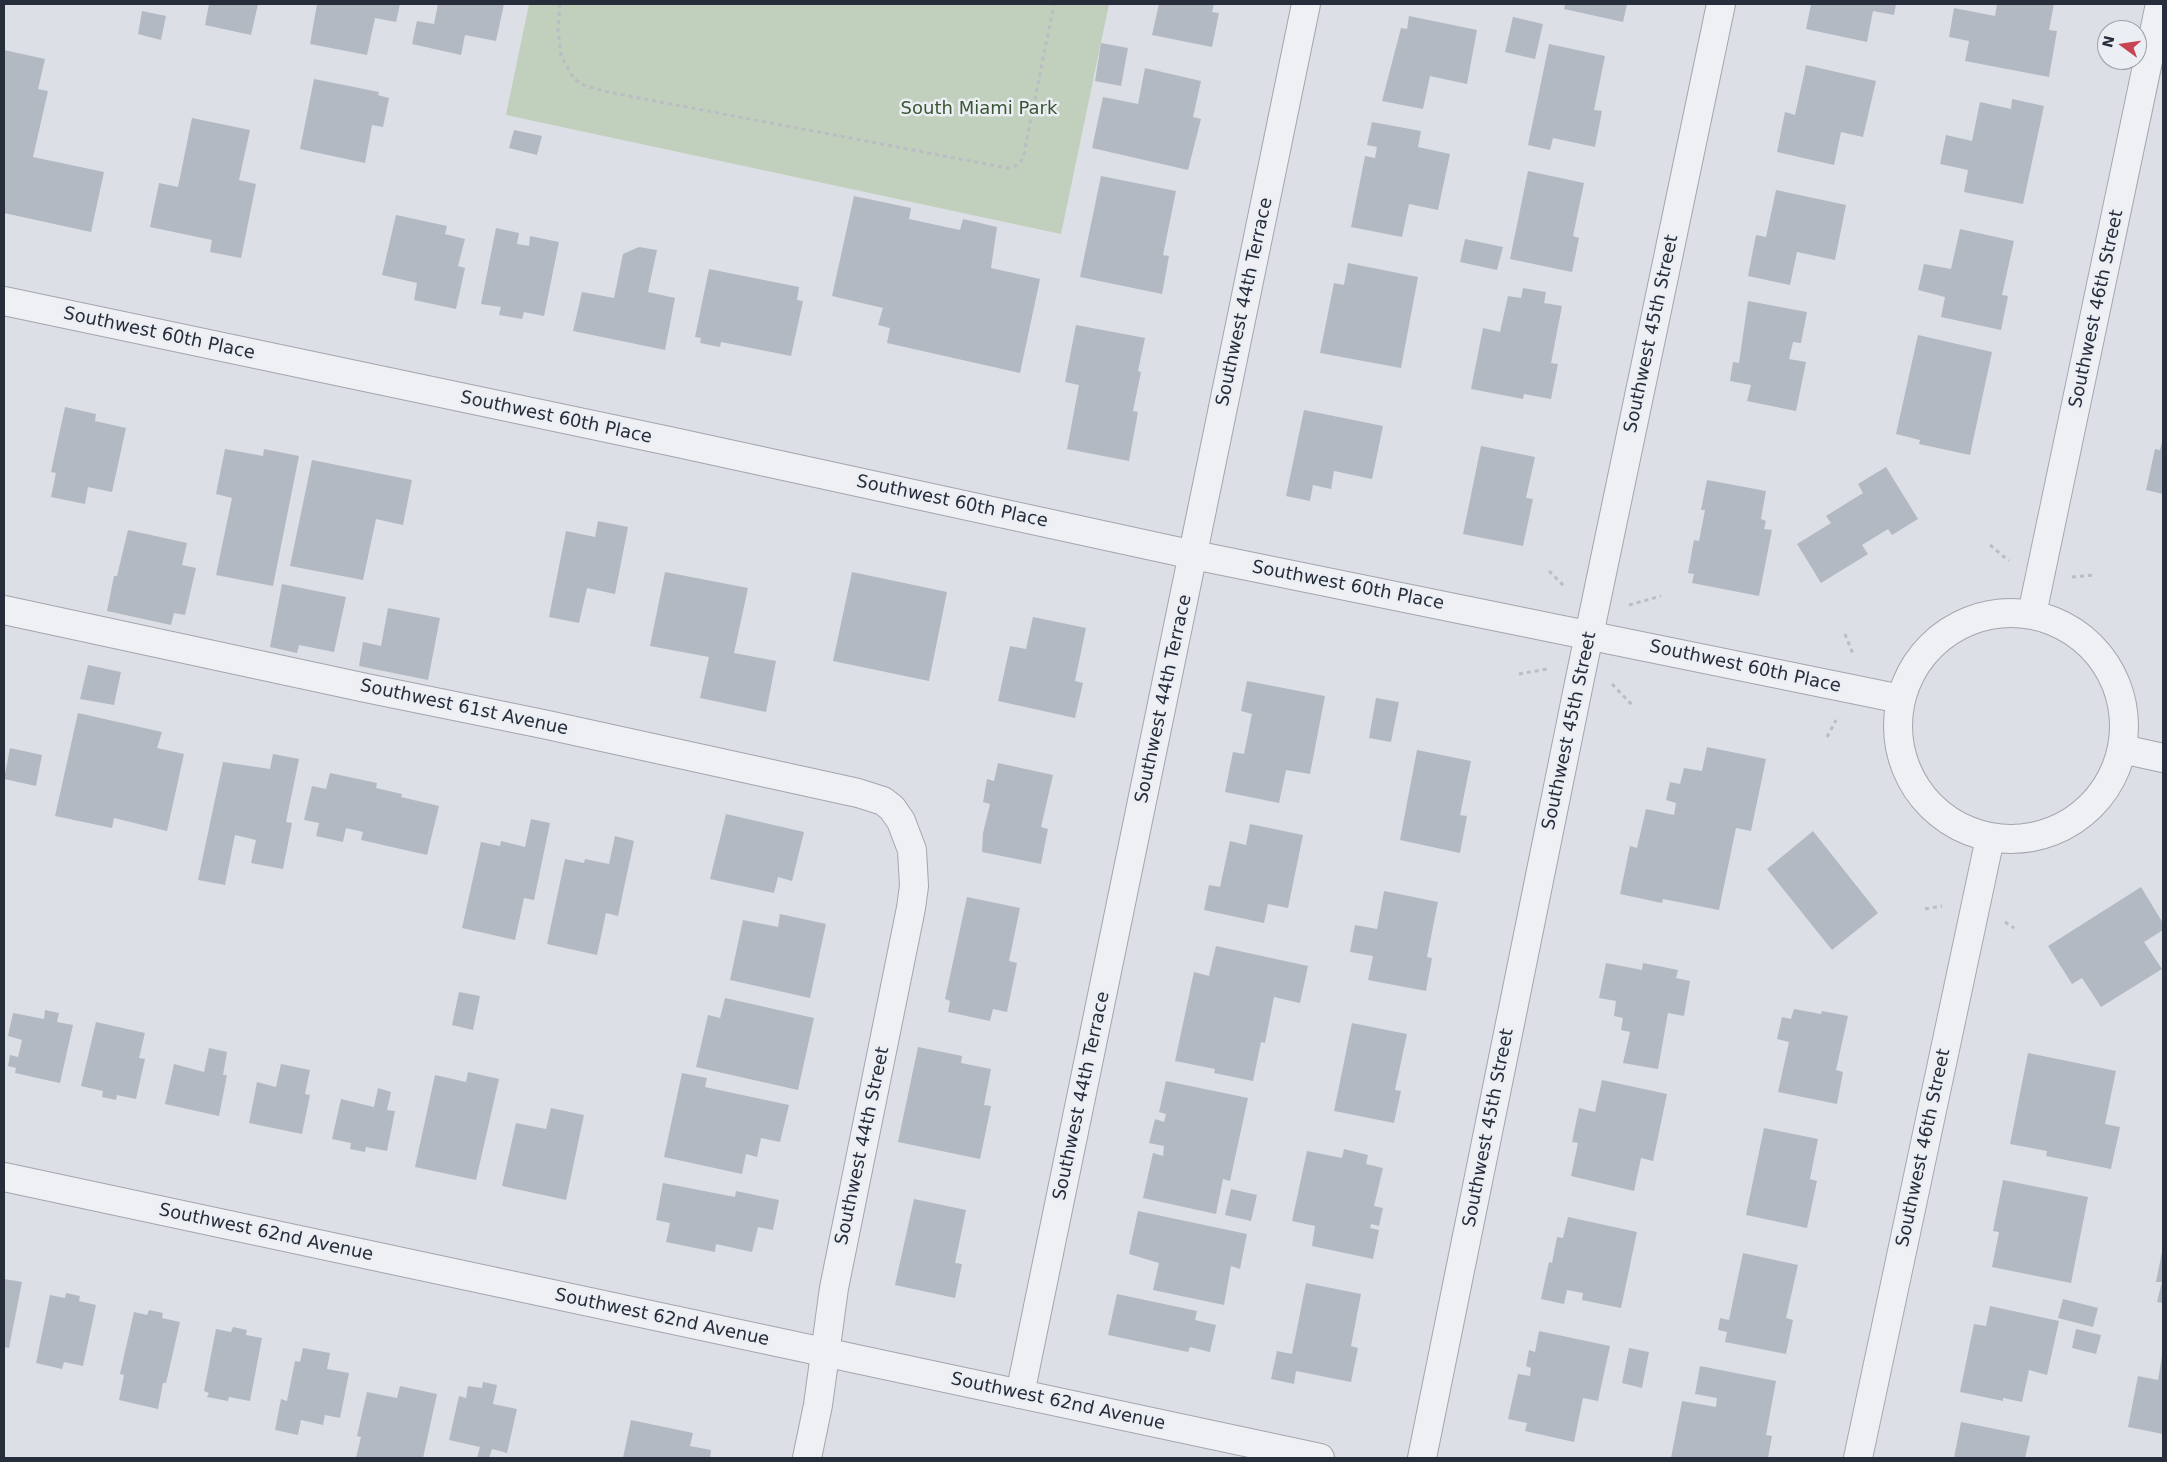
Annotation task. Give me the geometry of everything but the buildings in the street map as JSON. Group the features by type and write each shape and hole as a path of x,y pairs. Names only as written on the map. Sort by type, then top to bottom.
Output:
{"street":[{"name":"Southwest 44th Terrace","path":"1020,1394 1306,4"},
{"name":"Southwest 45th Street","path":"1422,1458 1589,635 1721,4"},
{"name":"Southwest 46th Street","path":"2032,614 2160,4"},
{"name":"Southwest 60th Place","path":"4,301 1194,555 1901,699"},
{"name":"Southwest 61st Avenue","path":"4,610 858,793 883,801 892,808 907,834"},
{"path":"2004,612 2032,614 2061,623 2086,640 2106,662 2119,689 2124,718 2122,749 2108,785 2089,807 2066,825 2030,838 2010,840 1990,838 1961,828 1935,812 1915,788 1902,760 1898,730 1901,699 1911,672 1927,648 1950,630 1976,617 2004,612"},
{"path":"2122,749 2163,758"},
{"name":"Southwest 44th Street","path":"807,1458 818,1404 834,1288 910,916 914,867 912,850 907,834"},
{"name":"Southwest 46th Street","path":"1858,1458 1990,838"},
{"name":"Southwest 62nd Avenue","path":"4,1177 1320,1458"}],"path":[{"path":"560,4 558,30 561,55 571,74 577,81 586,86 608,92 1007,168 1015,166 1021,161 1024,154 1054,4"},
{"path":"1990,546 2013,564"},
{"path":"1549,571 1568,590"},
{"path":"2067,577 2094,575"},
{"path":"1628,605 1661,596"},
{"path":"1845,634 1853,656"},
{"path":"1518,674 1554,668"},
{"path":"1610,682 1632,705"},
{"path":"1827,738 1838,718"},
{"path":"1925,909 1952,904"}],"green space":[{"name":"South Miami Park","path":"529,4 1109,4 1061,234 506,115"}]}
